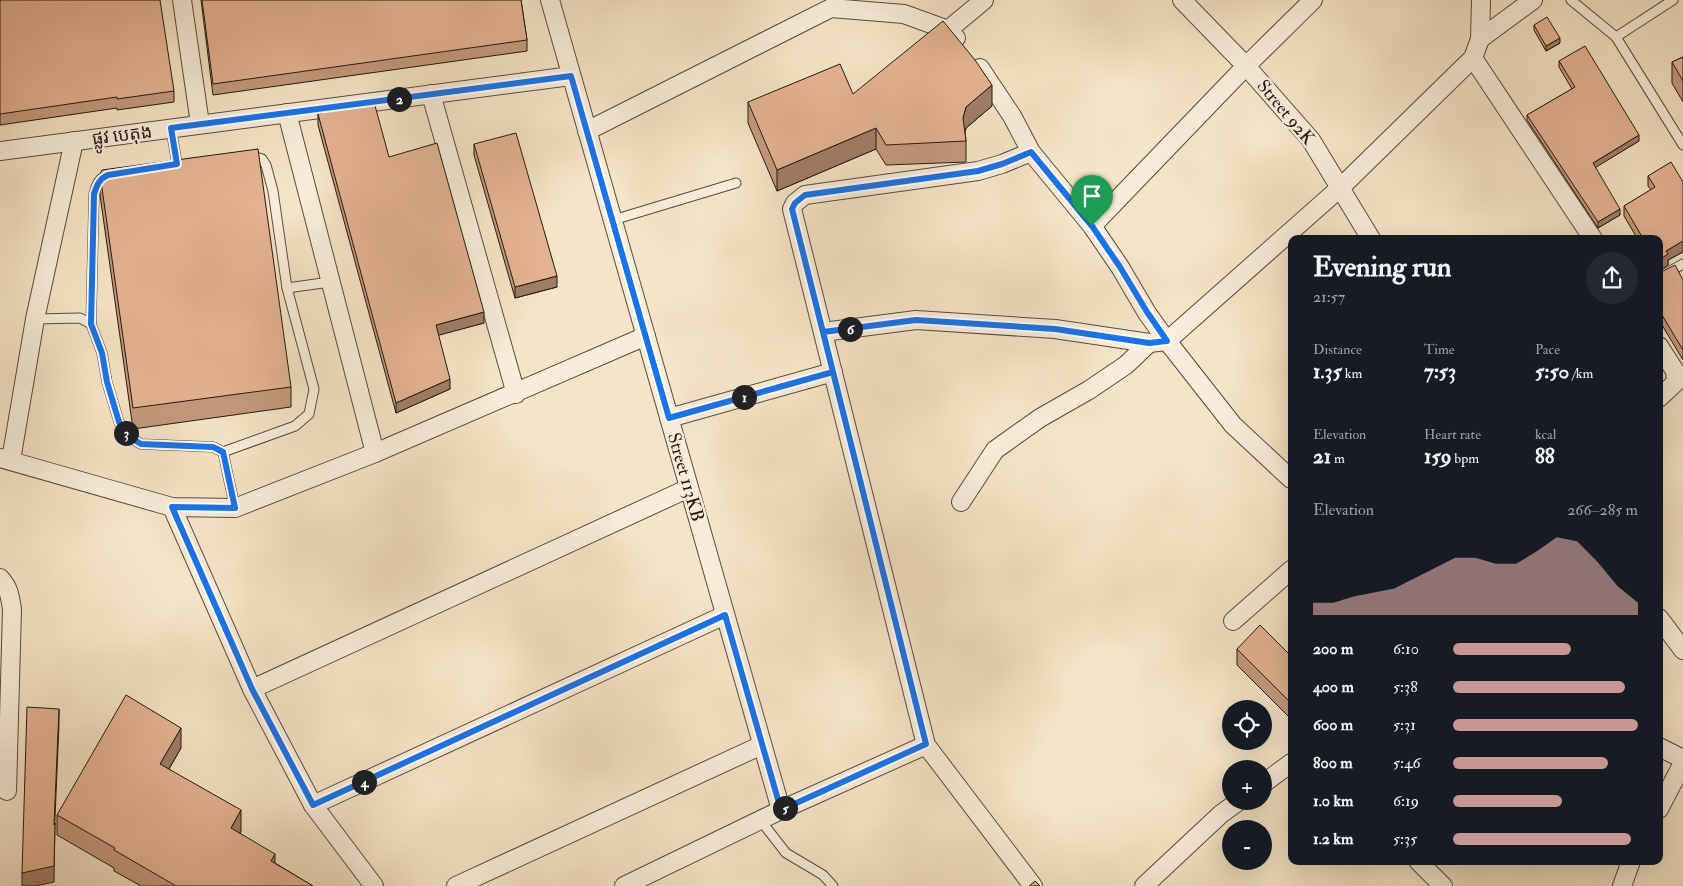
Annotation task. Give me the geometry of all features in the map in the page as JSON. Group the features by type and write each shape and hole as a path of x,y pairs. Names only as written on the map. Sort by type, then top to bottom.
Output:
{"street":[{"path":"182,0 200,124"},
{"name":"Street 113KB","path":"550,0 781,810"},
{"path":"948,30 984,0"},
{"name":"Street 92K","path":"1182,0 1246,66 1311,140 1369,235"},
{"path":"1092,226 1246,66 1313,0"},
{"path":"823,332 916,320 1055,329 1149,343 1167,341 1341,187 1473,58 1480,39 1481,0"},
{"path":"1480,39 1533,0"},
{"path":"587,131 826,4 904,14 948,30 968,52 1012,116 1031,152 1092,226 1167,341 1233,425 1288,476"},
{"path":"1473,58 1590,235"},
{"name":"ផ្លូវ បេតុង","path":"0,151 571,76"},
{"path":"431,94 516,394"},
{"path":"287,114 375,454"},
{"path":"74,141 5,459 172,507 235,508 375,454 646,336"},
{"path":"1031,152 1002,164 978,171 805,195 795,203 792,209 926,744 1033,886"},
{"path":"961,502 995,450 1040,418 1090,390 1126,365 1149,343"},
{"path":"1663,353 1674,371 1676,382 1663,394"},
{"path":"669,418 833,372"},
{"path":"252,689 689,488"},
{"path":"172,507 252,689 313,805 374,886"},
{"path":"1233,621 1288,573"},
{"path":"0,578 10,593 12,610 7,791"},
{"path":"313,805 725,615"},
{"path":"1663,623 1683,650"},
{"path":"624,886 781,810 926,744"},
{"path":"456,886 762,745"},
{"path":"1663,749 1683,759"},
{"path":"1663,802 1683,762"},
{"path":"1272,777 1288,765"},
{"path":"1148,885 1227,810"},
{"path":"1422,865 1443,886"},
{"path":"1622,886 1630,865"}],"lane":[{"path":"1571,0 1616,37 1683,145"},
{"path":"1616,37 1673,0"},
{"path":"167,166 181,164 171,128"},
{"path":"118,174 103,177 98,182 94,194 91,324 102,353 107,382 119,422 128,436 141,444 213,447 223,452 295,426 309,414 314,389 287,288 273,192 266,165 259,158 241,159"},
{"path":"612,220 736,183"},
{"path":"1663,275 1683,264"},
{"path":"287,288 330,282"},
{"path":"36,319 80,318 91,324"},
{"path":"223,452 235,508"},
{"path":"761,821 786,853 823,875 833,886"}],"building":[{"path":"0,0 160,0 174,91 117,99 117,97 0,114"},
{"path":"202,0 521,0 527,40 213,84"},
{"path":"1547,17 1560,38 1546,46 1534,25"},
{"path":"943,21 975,60 992,85 966,107 963,118 966,141 886,145 876,128 777,170 748,102 840,64 853,94"},
{"path":"1585,46 1639,135 1593,163 1620,209 1598,222 1527,115 1575,87 1559,61"},
{"path":"1683,57 1683,81 1672,62"},
{"path":"374,102 389,157 437,143 484,312 436,325 450,379 396,403 318,114 348,105"},
{"path":"516,133 557,276 515,287 474,144"},
{"path":"258,149 291,387 133,408 100,174 102,170"},
{"path":"1671,162 1683,182 1683,241 1666,251 1668,254 1663,257 1663,235 1641,235 1624,206 1655,187 1648,176"},
{"path":"1675,265 1683,280 1683,350 1663,317 1663,271"},
{"path":"1260,625 1288,653 1288,700 1237,649"},
{"path":"126,695 181,728 160,764 241,810 231,828 275,854 271,861 313,886 176,886 57,815"},
{"path":"27,707 59,709 54,866 22,873"},
{"path":"1035,881 1040,886 1029,886"}],"route":[{"path":"1092,226 1031,152 1002,164 978,171 805,195 795,203 792,209 833,372 669,418 571,76 171,128 177,164 108,175 98,182 94,194 91,324 102,353 107,382 119,422 128,436 141,444 213,447 223,452 235,508 172,507 252,689 313,805 725,615 781,810 926,744 823,332 916,320 1055,329 1149,343 1167,341 1092,226"}]}
